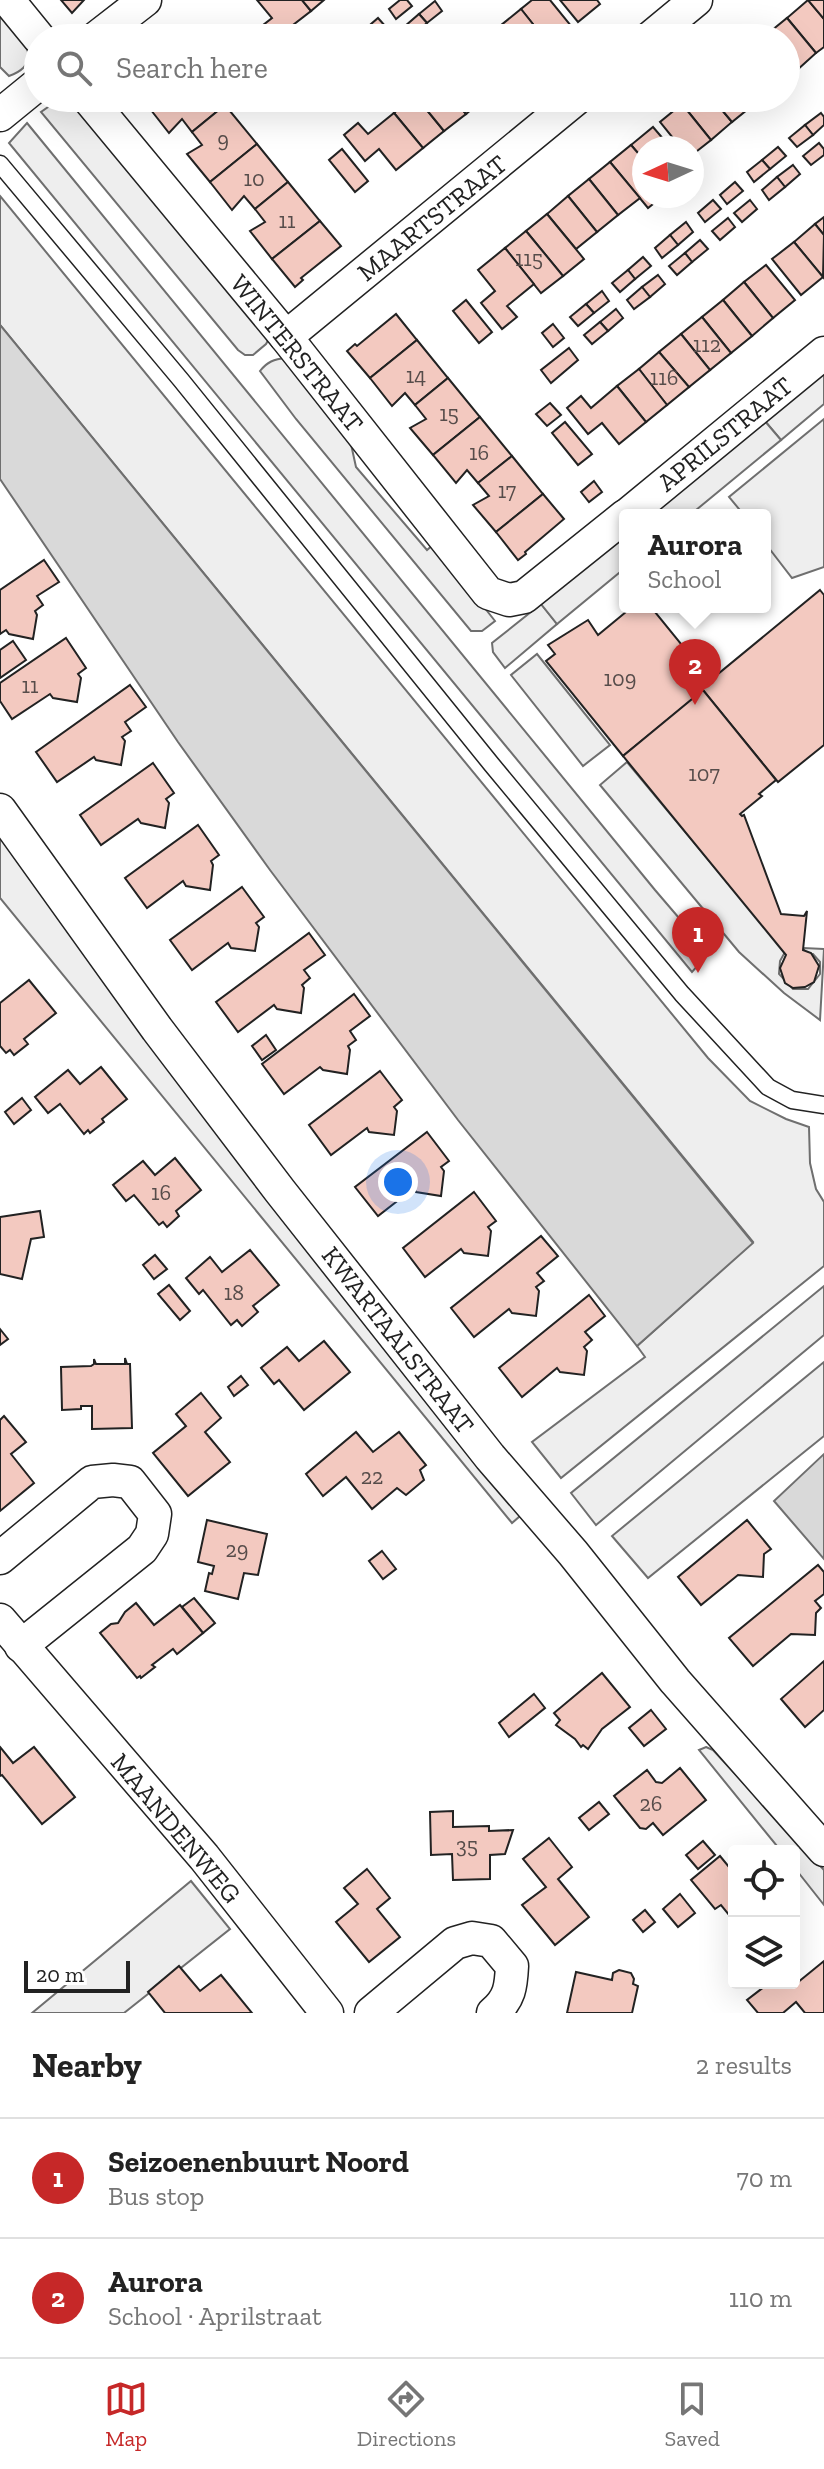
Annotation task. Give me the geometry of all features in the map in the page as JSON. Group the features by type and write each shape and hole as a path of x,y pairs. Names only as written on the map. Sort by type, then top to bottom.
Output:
{"street":[{"path":"8,0 28,24"},
{"path":"114,24 145,0"},
{"path":"667,24 696,0"},
{"path":"0,115 24,95"},
{"name":"WINTERSTRAAT","path":"100,112 286,337 480,584 488,593 509,600"},
{"name":"MAARTSTRAAT","path":"286,337 560,112"},
{"name":"APRILSTRAAT","path":"635,509 824,353"},
{"name":"APRILSTRAAT","path":"509,600 524,597 619,522"},
{"name":"KWARTAALSTRAAT","path":"0,810 157,1029 481,1445 573,1553 675,1681 824,1850"},
{"path":"0,1558 92,1482 130,1482 155,1514 152,1534 142,1549 21,1646"},
{"name":"MAANDENWEG","path":"0,1620 204,1857 327,2013"},
{"path":"371,2013 455,1943 472,1938 491,1941 512,1966 511,1988 493,2013"}],"lane":[{"path":"0,164 181,380 492,765 682,994 768,1087 792,1100 824,1105"}],"shaded area":[{"path":"0,13 24,43 24,66 9,76 0,67"},
{"path":"41,112 81,112 270,337 253,355 245,355"},
{"path":"27,123 709,953 692,972 9,143"},
{"path":"0,196 708,1058 750,1101 809,1127 810,1163 816,1189 824,1202 824,1266 561,1478 532,1442 645,1357 637,1346 753,1242 0,325"},
{"path":"0,325 753,1243 637,1346 458,1120 270,870 178,742 0,479"},
{"path":"286,358 349,435 356,467 427,550 434,544 495,621 482,631 471,631 260,371 271,362"},
{"path":"824,369 824,404 781,440 764,420"},
{"path":"824,419 824,567 792,578 771,551 771,509 739,509 729,497"},
{"path":"764,420 781,440 697,509 656,509"},
{"path":"619,540 619,573 557,624 541,604"},
{"path":"541,604 557,624 505,668 493,652 492,643"},
{"path":"537,654 610,745 583,766 511,675"},
{"path":"627,762 785,952 780,961 779,974 793,989 808,989 820,974 820,962 813,954 804,955 804,948 824,949 820,1020 784,993 739,952 600,785"},
{"path":"0,833 520,1516 512,1523 0,898"},
{"path":"824,1286 824,1335 596,1525 571,1493"},
{"path":"824,1362 824,1436 648,1578 612,1536"},
{"path":"824,1454 824,1559 774,1501"},
{"path":"706,1747 713,1750 824,1870 824,1905 800,1875 800,1845 776,1845 699,1750"},
{"path":"191,1881 230,1929 124,2013 32,2013"}],"building":[{"path":"61,0 84,0 72,13"},
{"path":"257,0 302,0 311,11 294,24 264,24 272,18"},
{"path":"302,0 324,0 311,11"},
{"path":"400,0 407,0 412,6 396,19 389,9"},
{"path":"532,0 550,0 570,24 533,24 521,9"},
{"path":"560,0 597,0 600,4 578,22"},
{"path":"808,0 824,19 824,47 816,53 800,34 800,24 792,24 787,18"},
{"path":"808,0 824,0 824,19"},
{"path":"435,1 442,11 427,23 419,14"},
{"path":"521,9 533,24 502,24"},
{"path":"419,14 427,23 426,24 407,24"},
{"path":"800,34 816,53 800,67"},
{"path":"152,112 216,112 192,132 182,119 169,133"},
{"path":"216,112 231,112 257,144 210,182 187,154 202,145 192,132"},
{"path":"428,112 444,131 423,148 394,113"},
{"path":"428,112 464,112 466,114 444,131"},
{"path":"672,112 688,112 711,140 704,146 704,136 671,136 660,122"},
{"path":"688,112 724,112 732,122 711,140"},
{"path":"724,112 744,112 732,122"},
{"path":"394,113 423,148 396,170 379,149 365,161 344,135 358,123 368,134"},
{"path":"821,113 824,125 813,135 805,125"},
{"path":"805,125 813,135 797,147 789,138"},
{"path":"653,127 661,136 642,136"},
{"path":"819,143 824,155 811,165 803,156"},
{"path":"257,144 288,182 255,209 244,196 232,210 210,182"},
{"path":"632,146 632,189 610,162"},
{"path":"778,147 786,156 770,169 762,160"},
{"path":"342,149 368,181 355,192 329,160"},
{"path":"762,160 770,169 754,182 747,172"},
{"path":"610,162 632,188 632,204 618,215 589,179"},
{"path":"793,165 800,174 785,187 777,177"},
{"path":"777,177 785,187 769,200 762,190"},
{"path":"589,179 618,215 597,232 568,196"},
{"path":"288,182 320,221 272,259 250,231 265,222 255,209"},
{"path":"735,182 743,191 727,204 720,195"},
{"path":"568,196 597,232 576,249 547,214"},
{"path":"713,200 721,209 705,222 698,213"},
{"path":"750,200 757,209 742,222 734,213"},
{"path":"547,214 584,259 563,276 526,231"},
{"path":"824,217 824,235 815,224"},
{"path":"728,218 735,227 720,240 712,231"},
{"path":"320,221 341,246 301,278 303,280 295,287 272,259"},
{"path":"686,222 693,232 678,245 670,235"},
{"path":"815,224 824,235 823,277 794,242"},
{"path":"526,231 563,276 541,293 505,248"},
{"path":"670,235 678,245 662,258 655,248"},
{"path":"700,240 708,249 692,262 685,253"},
{"path":"794,242 823,277 801,295 772,259"},
{"path":"505,248 534,284 507,306 517,317 502,329 481,303 495,291 478,270"},
{"path":"685,253 692,262 677,275 669,266"},
{"path":"643,257 651,266 635,279 628,270"},
{"path":"766,265 795,300 773,318 744,282"},
{"path":"628,270 635,279 620,292 612,283"},
{"path":"658,275 665,284 650,297 642,287"},
{"path":"744,282 773,318 752,336 723,300"},
{"path":"642,287 650,297 634,309 627,300"},
{"path":"602,291 609,301 594,313 586,304"},
{"path":"466,300 492,332 479,343 453,311"},
{"path":"723,300 752,336 731,353 702,317"},
{"path":"586,304 594,313 578,326 570,317"},
{"path":"616,309 623,318 608,331 600,322"},
{"path":"396,314 417,340 370,378 347,351"},
{"path":"702,317 731,353 710,370 681,334"},
{"path":"600,322 608,331 592,344 584,335"},
{"path":"553,324 564,338 553,347 542,333"},
{"path":"681,334 710,370 689,387 659,352"},
{"path":"417,340 448,378 415,405 405,393 392,406 370,378"},
{"path":"569,348 578,360 551,383 541,370"},
{"path":"659,352 689,387 667,405 639,369"},
{"path":"639,369 667,405 646,422 617,386"},
{"path":"448,378 480,417 433,455 410,428 426,419 415,405"},
{"path":"617,386 646,422 619,444 602,423 588,434 567,408 581,396 591,408"},
{"path":"550,403 561,415 547,426 536,414"},
{"path":"480,417 512,456 478,483 467,470 456,483 433,455"},
{"path":"565,422 592,454 578,465 552,433"},
{"path":"512,456 543,494 496,532 473,505 489,496 478,483"},
{"path":"594,481 602,492 589,502 581,492"},
{"path":"543,494 564,519 518,560 496,532"},
{"path":"44,560 59,582 37,596 43,605 35,611 33,639 9,634 6,630 0,634 0,590"},
{"path":"820,590 824,595 824,745 778,782 701,688"},
{"path":"625,613 656,613 686,650 673,661 679,663 693,699 623,756 546,661 555,654 548,645 588,620 598,635"},
{"path":"66,638 86,668 78,674 81,678 77,702 53,698 50,694 12,719 0,701 0,683"},
{"path":"13,641 26,660 0,678 0,650"},
{"path":"130,685 146,707 125,722 131,731 122,737 125,741 121,765 94,757 57,782 36,752"},
{"path":"703,690 776,780 740,814 744,815 781,914 804,916 807,911 803,950 811,953 819,966 814,982 805,987 793,988 785,983 780,968 786,955 623,756"},
{"path":"153,763 174,793 166,799 169,803 165,828 141,823 138,819 101,845 80,815"},
{"path":"198,825 219,855 211,861 210,890 186,886 183,881 147,908 125,878"},
{"path":"242,887 264,917 256,923 259,927 255,951 231,948 228,943 192,970 170,940"},
{"path":"309,933 325,955 304,970 310,978 302,985 301,1013 277,1009 274,1005 238,1032 216,1002"},
{"path":"29,980 56,1013 24,1039 28,1044 14,1055 10,1050 6,1053 0,1046 0,1003"},
{"path":"354,994 370,1016 350,1031 356,1040 348,1046 347,1074 320,1067 284,1094 262,1064"},
{"path":"266,1035 276,1050 262,1060 252,1046"},
{"path":"101,1067 127,1099 90,1133 88,1130 84,1134 60,1104 48,1113 35,1097 68,1070 80,1084"},
{"path":"380,1071 402,1100 394,1107 397,1111 394,1135 369,1132 367,1128 331,1155 309,1125"},
{"path":"22,1098 31,1110 14,1124 5,1112"},
{"path":"427,1132 449,1161 441,1167 444,1171 441,1196 416,1192 414,1188 378,1216 355,1187"},
{"path":"175,1158 201,1190 176,1211 179,1216 167,1227 163,1222 159,1225 134,1195 126,1201 113,1185 143,1161 155,1175"},
{"path":"474,1192 496,1221 488,1227 491,1231 488,1256 464,1253 461,1249 425,1277 403,1248"},
{"path":"40,1211 44,1237 31,1239 22,1279 0,1274 0,1217"},
{"path":"541,1236 558,1256 537,1273 544,1281 536,1287 539,1291 536,1316 512,1313 509,1309 474,1337 451,1308"},
{"path":"250,1250 279,1285 253,1306 258,1312 242,1326 237,1320 231,1325 203,1290 199,1294 186,1278 210,1257 222,1272"},
{"path":"155,1255 167,1269 154,1279 143,1265"},
{"path":"169,1285 190,1311 180,1320 158,1294"},
{"path":"589,1295 605,1316 585,1332 592,1340 584,1347 587,1351 584,1375 560,1372 557,1368 522,1397 499,1368"},
{"path":"0,1329 8,1339 0,1345"},
{"path":"324,1341 350,1372 304,1410 279,1380 274,1384 261,1368 287,1347 299,1361"},
{"path":"125,1358 130,1364 132,1428 92,1429 92,1406 62,1410 61,1367 91,1366 94,1359 96,1364 125,1364"},
{"path":"241,1376 248,1385 234,1396 228,1387"},
{"path":"201,1393 221,1418 205,1432 230,1462 188,1496 153,1453 186,1426 176,1414"},
{"path":"4,1416 26,1442 11,1454 34,1483 0,1511 0,1420"},
{"path":"356,1432 373,1452 399,1432 426,1465 420,1470 424,1480 406,1495 397,1488 372,1509 346,1477 323,1496 306,1474"},
{"path":"207,1520 267,1534 258,1575 244,1573 238,1599 205,1591 214,1566 198,1562"},
{"path":"747,1520 771,1549 764,1554 763,1577 738,1575 701,1605 678,1577"},
{"path":"382,1551 396,1569 383,1579 369,1561"},
{"path":"818,1565 824,1572 824,1594 815,1601 821,1608 816,1613 815,1635 791,1634 753,1666 729,1638"},
{"path":"194,1598 215,1623 203,1633 182,1607"},
{"path":"136,1603 154,1625 180,1605 203,1633 177,1654 173,1649 141,1678 137,1678 100,1633 111,1624 118,1623"},
{"path":"824,1661 824,1710 805,1727 781,1699"},
{"path":"602,1673 630,1707 602,1729 588,1749 583,1745 581,1747 556,1725 560,1720 554,1713"},
{"path":"534,1694 545,1708 509,1737 499,1723"},
{"path":"651,1710 666,1729 644,1746 629,1728"},
{"path":"0,1747 13,1763 34,1747 75,1797 42,1824 0,1776"},
{"path":"680,1768 706,1800 663,1835 653,1823 646,1829 640,1828 614,1796 647,1770 656,1782 662,1783"},
{"path":"599,1802 609,1814 589,1830 579,1818"},
{"path":"453,1811 453,1827 489,1826 489,1831 513,1830 505,1854 490,1855 490,1879 453,1880 452,1854 431,1855 430,1812"},
{"path":"549,1838 572,1867 558,1879 589,1917 555,1945 522,1905 546,1887 523,1859"},
{"path":"703,1841 715,1855 698,1869 686,1855"},
{"path":"720,1856 728,1866 728,1914 721,1905 715,1909 691,1880"},
{"path":"367,1869 390,1898 377,1909 400,1937 369,1962 336,1922 358,1904 344,1888"},
{"path":"680,1894 695,1913 678,1927 663,1909"},
{"path":"645,1910 655,1922 643,1932 633,1920"},
{"path":"824,1961 824,2013 805,2013 796,2002 783,2013 758,2013 747,2000 761,1989 800,1989 800,1981"},
{"path":"179,1966 200,1991 221,1975 252,2013 165,2013 148,1992"},
{"path":"619,1970 631,1973 633,1984 638,1986 632,2013 567,2013 576,1972 612,1980 613,1973"}],"place":[{"name":"Aurora","path":"695,705"},
{"name":"Seizoenenbuurt Noord","path":"698,973"}]}
